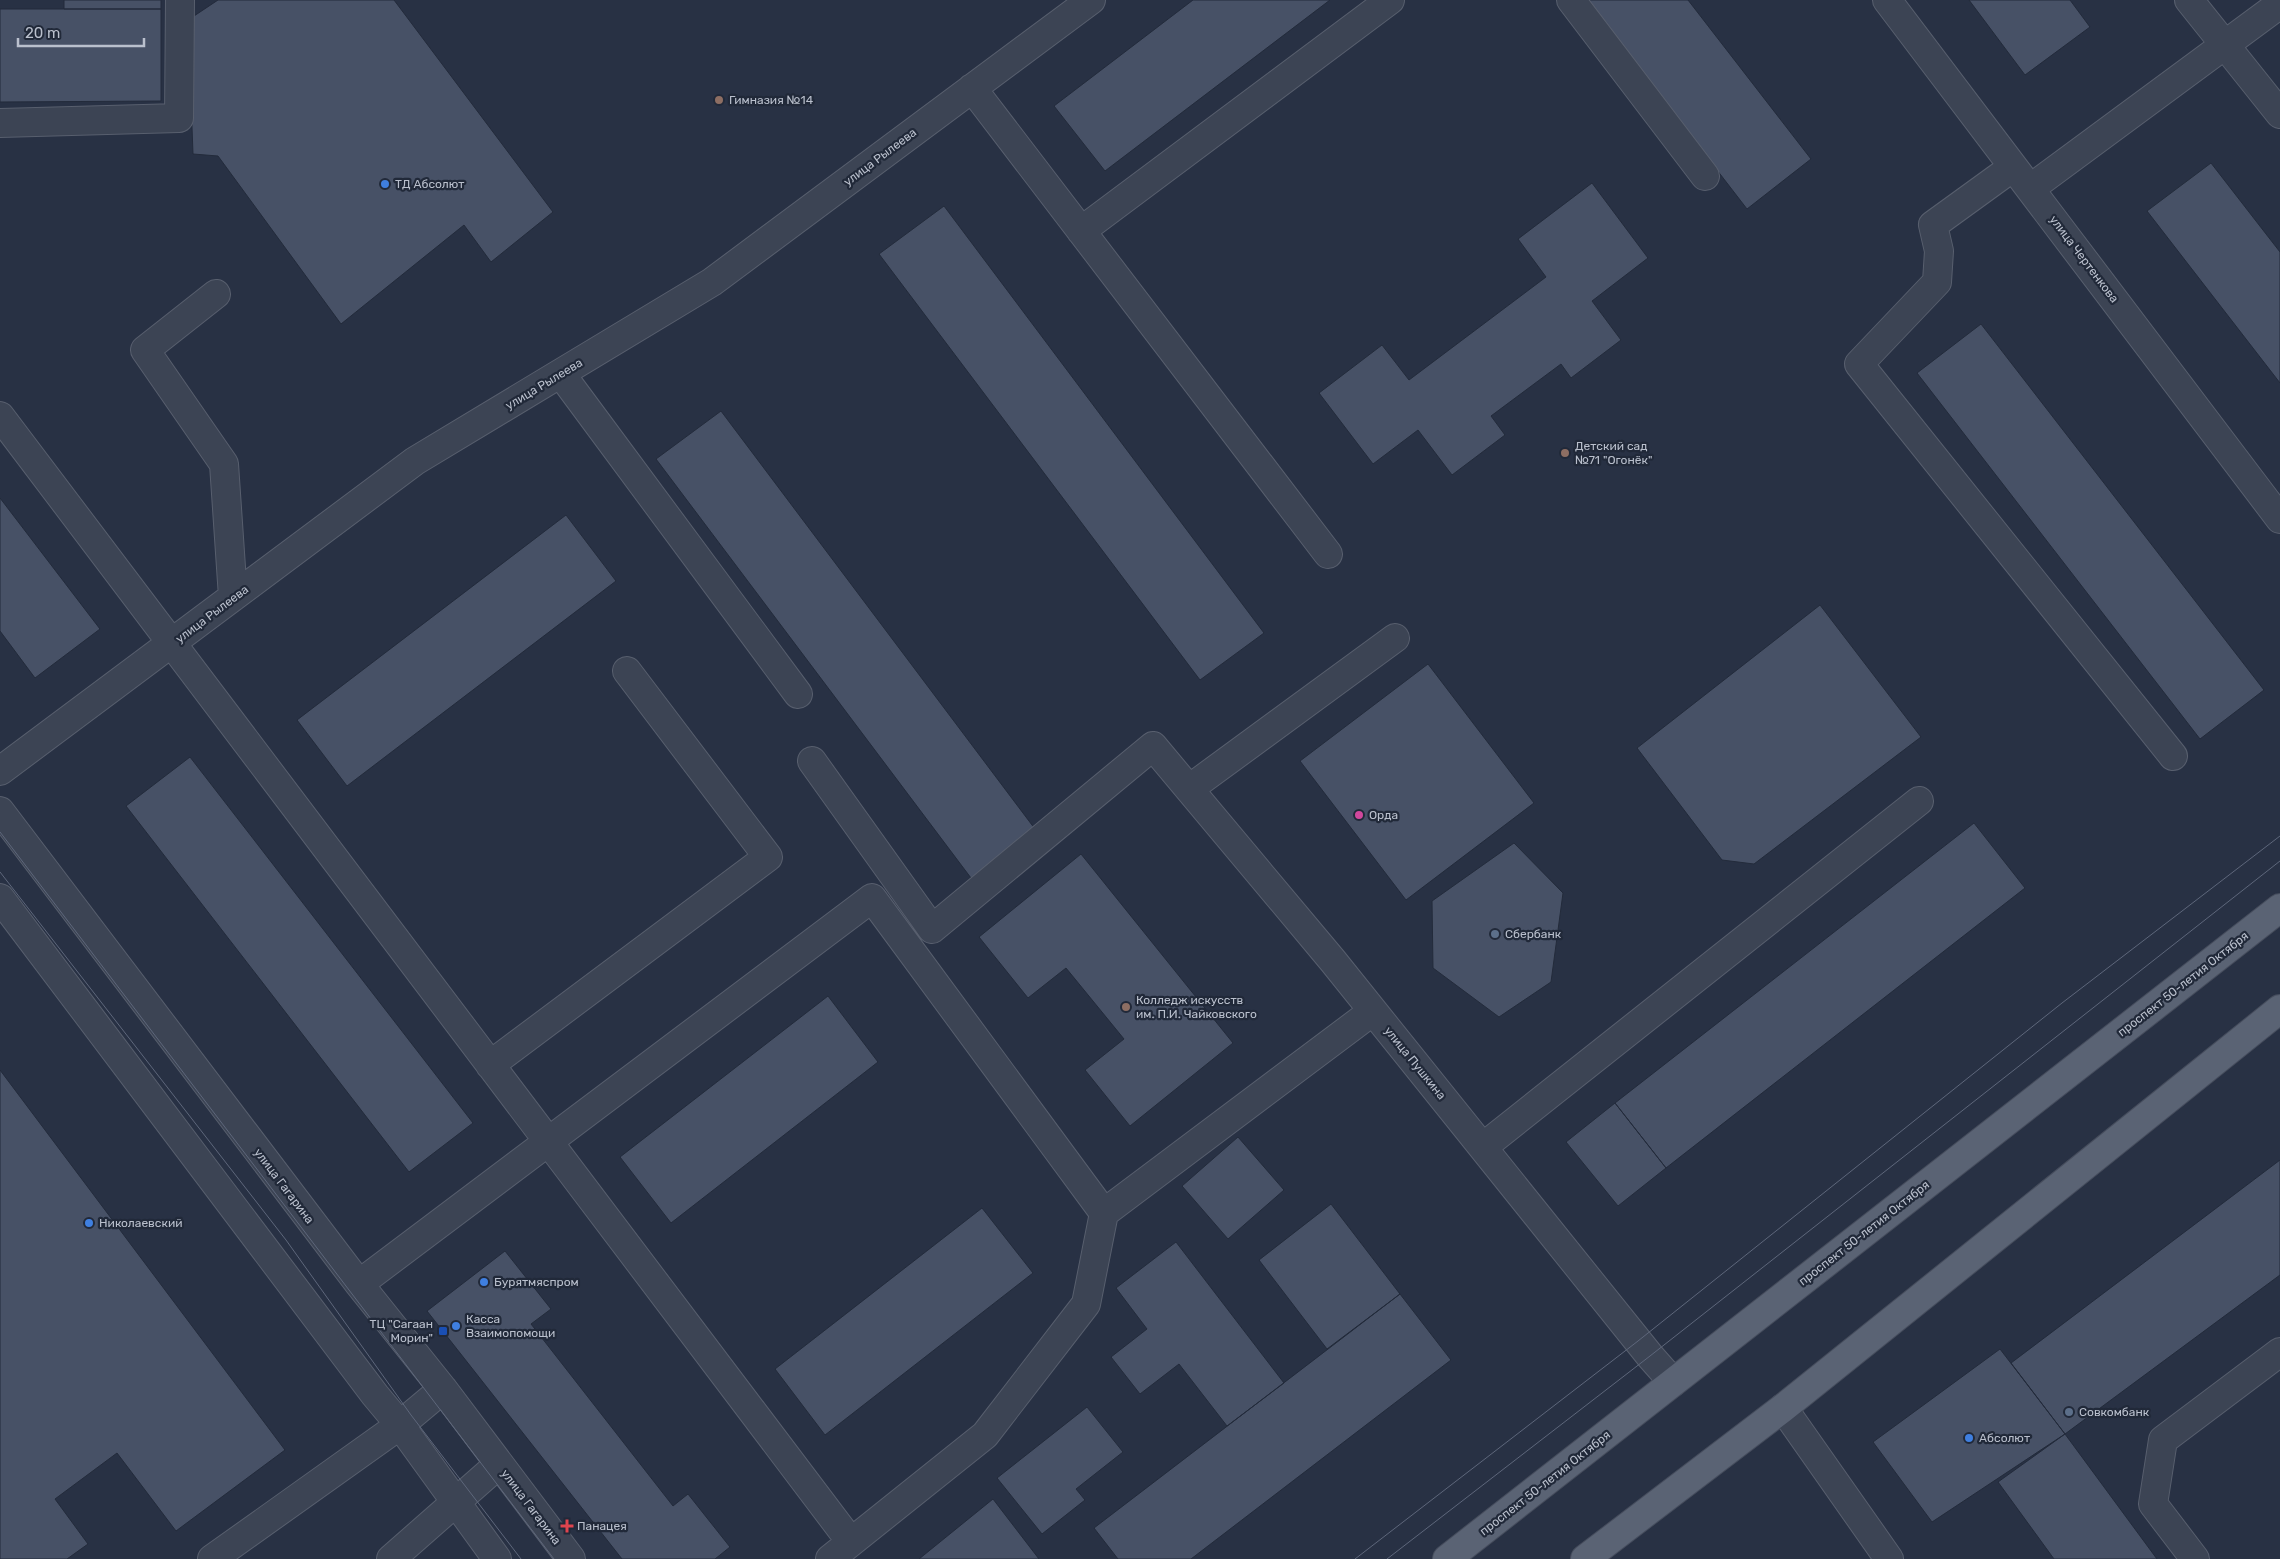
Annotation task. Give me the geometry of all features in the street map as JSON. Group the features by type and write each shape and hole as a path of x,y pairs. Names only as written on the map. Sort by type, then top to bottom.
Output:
{"main road":[{"name":"проспект 50-летия Октября","path":"1448,1559 2280,908"},
{"path":"1585,1559 1783,1408 2280,1009"}],"street":[{"path":"0,123 179,118 180,0"},
{"name":"улица Рылеева","path":"0,771 415,461 712,282 1091,0"},
{"path":"1081,231 1390,0"},
{"path":"1571,0 1704,176"},
{"name":"улица Чертенкова","path":"1887,0 2280,519"},
{"path":"2189,0 2280,114"},
{"path":"2031,188 2280,4"},
{"path":"972,88 1328,554"},
{"path":"2012,167 1933,225 1939,251 1937,282 1858,364 2173,756"},
{"path":"216,294 145,350 224,464 233,597"},
{"path":"561,374 798,694"},
{"path":"0,416 851,1542"},
{"path":"1189,789 1395,638"},
{"path":"490,1065 768,857 627,671"},
{"name":"улица Пушкина","path":"812,760 932,929 1153,746 1373,1010 1650,1356 1673,1382"},
{"path":"1483,1148 1920,801"},
{"name":"улица Гагарина","path":"0,811 359,1284 443,1389 571,1559"},
{"path":"0,898 375,1395 400,1425 497,1559"},
{"path":"359,1284 872,898 1104,1214"},
{"path":"830,1559 985,1435 1086,1304 1104,1214 1373,1010"},
{"path":"2195,1559 2153,1504 2163,1440 2280,1352"},
{"path":"212,1559 400,1425 443,1389"},
{"path":"1783,1408 1889,1559"},
{"path":"391,1559 499,1464"}],"building":[{"path":"64,0 161,0 161,9 64,9"},
{"name":"ТД Абсолют","path":"218,0 394,0 553,212 491,262 464,225 341,324 218,156 193,154 188,20"},
{"path":"1193,0 1330,0 1105,171 1054,106"},
{"path":"1586,0 1688,0 1811,159 1747,209"},
{"path":"1969,0 2070,0 2090,27 2025,75"},
{"path":"0,9 161,9 161,101 0,102"},
{"path":"2211,163 2280,252 2280,383 2147,211"},
{"path":"1592,183 1648,258 1592,301 1621,340 1571,378 1561,364 1491,416 1505,435 1452,475 1418,430 1373,464 1319,393 1382,345 1409,380 1546,277 1518,239"},
{"path":"944,206 1264,633 1200,680 879,254"},
{"path":"1981,324 2264,690 2200,739 1917,373"},
{"path":"721,411 1041,837 977,886 656,459"},
{"path":"0,498 100,629 35,678 0,631"},
{"path":"566,515 616,581 347,786 297,720"},
{"path":"1820,605 1921,737 1754,864 1722,860 1637,748"},
{"path":"1428,664 1534,803 1406,900 1300,761"},
{"path":"190,757 473,1123 409,1172 126,806"},
{"path":"1974,823 2025,888 1666,1168 1615,1103"},
{"name":"Сбербанк","path":"1514,843 1563,893 1551,982 1499,1017 1433,968 1432,901"},
{"path":"1081,854 1233,1043 1130,1126 1085,1070 1124,1039 1066,968 1028,998 979,937"},
{"path":"828,996 878,1062 671,1223 620,1157"},
{"path":"0,1070 285,1450 176,1531 117,1453 55,1499 88,1544 67,1559 0,1559"},
{"path":"1615,1103 1666,1168 1618,1206 1566,1142"},
{"path":"1238,1137 1284,1190 1228,1239 1182,1186"},
{"path":"2280,1160 2280,1275 2065,1434 2011,1363"},
{"path":"1331,1204 1400,1294 1327,1349 1259,1260"},
{"path":"982,1208 1033,1273 825,1435 775,1369"},
{"path":"1176,1242 1284,1383 1227,1426 1179,1364 1140,1394 1111,1357 1147,1329 1116,1288"},
{"path":"505,1251 551,1309 531,1324 673,1506 688,1494 730,1547 715,1559 622,1559 427,1311"},
{"path":"1400,1294 1451,1360 1191,1559 1118,1559 1094,1528"},
{"name":"Абсолют","path":"2000,1349 2065,1434 1932,1522 1873,1442"},
{"path":"1087,1407 1123,1452 1076,1489 1085,1500 1042,1534 997,1478"},
{"path":"2065,1434 2157,1559 2054,1559 1998,1482"},
{"path":"993,1499 1039,1559 919,1559"}],"tram line":[{"path":"0,832 554,1559"},
{"path":"1355,1559 1638,1341 2062,1003 2280,836"},
{"path":"1387,1559 1650,1356 2280,861"},
{"path":"0,872 286,1240 411,1415 521,1559"}],"place":[{"name":"Гимназия №14","path":"719,100"},
{"name":"ТД Абсолют","path":"385,184"},
{"name":"Детский сад №71 \"Огонёк\"","path":"1565,453"},
{"name":"Орда","path":"1359,815"},
{"name":"Сбербанк","path":"1495,934"},
{"name":"Колледж искусств им. П.И. Чайковского","path":"1126,1007"},
{"name":"Николаевский","path":"89,1223"},
{"name":"Бурятмяспром","path":"484,1282"},
{"name":"Касса Взаимопомощи","path":"456,1326"},
{"name":"ТЦ \"Сагаан Морин\"","path":"443,1331"},
{"name":"Совкомбанк","path":"2069,1412"},
{"name":"Абсолют","path":"1969,1438"},
{"name":"Панацея","path":"567,1526"}]}
